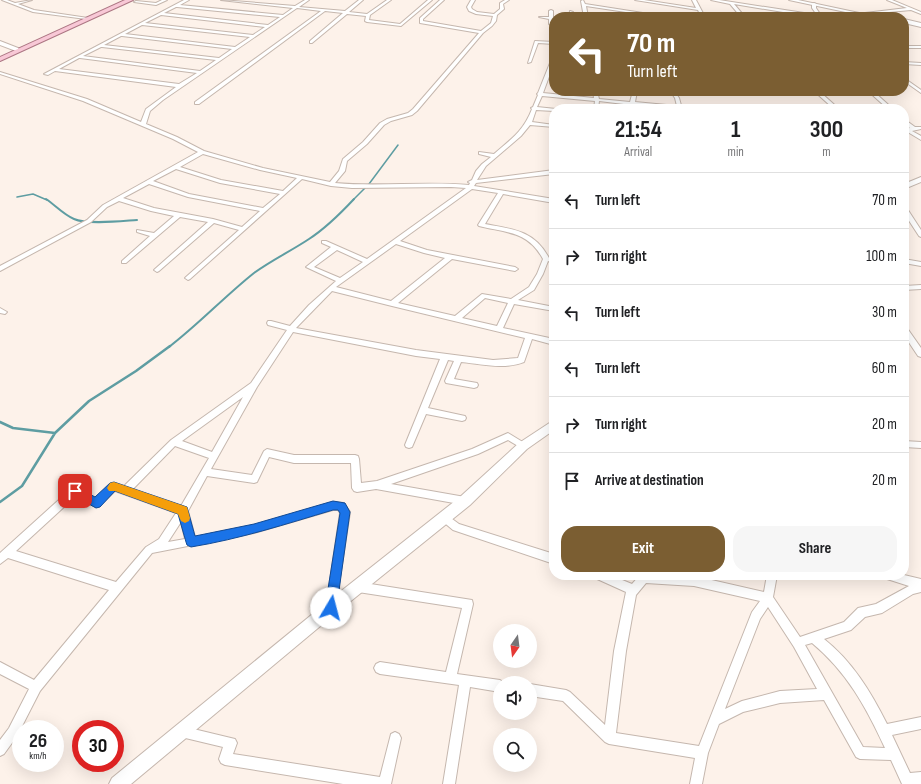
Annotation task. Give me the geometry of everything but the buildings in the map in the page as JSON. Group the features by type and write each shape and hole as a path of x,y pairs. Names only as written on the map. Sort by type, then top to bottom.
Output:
{"main road":[{"path":"0,56 86,18 129,1"},
{"path":"0,59 129,1"}],"street":[{"path":"4,0 33,11 86,18"},
{"path":"14,4 30,0"},
{"path":"129,1 140,0"},
{"path":"129,1 156,4 165,0"},
{"path":"46,74 102,46 187,0"},
{"path":"223,0 346,12 368,16 389,0"},
{"path":"143,124 148,110 161,99 307,0"},
{"path":"311,42 361,0"},
{"path":"368,16 367,20 401,25 430,0"},
{"path":"442,0 421,20 422,22 482,32"},
{"path":"473,0 469,7 470,10 476,13 495,15"},
{"path":"331,184 342,170 345,160 365,143 382,124 388,120 410,114 415,110 482,32 491,26 495,15 502,9 501,4 507,0"},
{"path":"583,0 585,12"},
{"path":"637,0 698,9"},
{"path":"694,0 700,12"},
{"path":"713,0 787,12"},
{"path":"791,0 851,12"},
{"path":"801,0 852,12"},
{"path":"889,0 912,8 921,13"},
{"path":"654,3 659,12"},
{"path":"731,3 739,12"},
{"path":"814,4 814,8 817,12"},
{"path":"584,5 631,12"},
{"path":"176,6 284,16"},
{"path":"885,12 912,8"},
{"path":"197,103 324,10"},
{"path":"160,14 269,26"},
{"path":"541,17 549,18"},
{"path":"909,23 920,25"},
{"path":"142,24 254,36"},
{"path":"121,35 236,48"},
{"path":"529,62 536,42 549,43"},
{"path":"0,43 16,49"},
{"path":"102,46 220,59"},
{"path":"909,47 921,47"},
{"path":"80,57 201,72"},
{"path":"909,63 921,64"},
{"path":"56,70 181,86"},
{"path":"0,73 69,94 143,124 202,152 247,165 331,184 352,186 473,184 549,173"},
{"path":"0,750 13,732 36,687 149,550 162,542 183,511 254,385 291,329 331,288 367,260 396,242 473,184 479,171 529,123 540,94 549,82"},
{"path":"909,83 921,92"},
{"path":"540,94 549,95"},
{"path":"559,96 632,104 634,96"},
{"path":"596,96 597,104"},
{"path":"822,96 831,104"},
{"path":"876,96 885,104"},
{"path":"534,108 549,110"},
{"path":"529,123 549,125"},
{"path":"909,130 921,128"},
{"path":"909,130 921,138"},
{"path":"0,269 89,220 105,206 202,152"},
{"path":"481,153 495,156"},
{"path":"175,167 220,181 284,193"},
{"path":"188,278 244,230 264,210 302,177"},
{"path":"909,185 920,181"},
{"path":"150,182 188,195 264,210"},
{"path":"473,184 502,192 549,200"},
{"path":"502,192 481,225 527,235 542,250 546,258 549,259"},
{"path":"120,199 153,210 244,230"},
{"path":"124,262 178,215"},
{"path":"909,216 921,235"},
{"path":"157,270 213,222"},
{"path":"139,231 155,235"},
{"path":"324,242 367,260"},
{"path":"396,242 426,252 515,269"},
{"path":"336,247 309,267 341,281"},
{"path":"392,304 450,256"},
{"path":"499,329 512,301 532,288 546,258"},
{"path":"909,262 921,264"},
{"path":"909,288 921,287"},
{"path":"331,288 549,341"},
{"path":"456,319 484,296 549,307"},
{"path":"271,323 291,329 493,363 519,362 523,359 529,337"},
{"path":"909,337 921,354"},
{"path":"409,446 445,356"},
{"path":"458,358 449,381 474,385"},
{"path":"125,491 174,442 254,385"},
{"path":"424,410 462,418"},
{"path":"118,784 331,608 465,501 522,446 549,427"},
{"path":"205,472 254,479 267,453 294,459 355,458 357,488 376,486 475,452 508,436 522,446"},
{"path":"174,442 214,456"},
{"path":"909,444 921,445"},
{"path":"3,556 75,491 96,503 114,486 183,511"},
{"path":"376,486 465,501"},
{"path":"149,550 218,538 333,506 341,506 345,512 331,608"},
{"path":"183,511 191,542"},
{"path":"444,517 456,527 549,557"},
{"path":"3,556 118,588"},
{"path":"610,580 633,590"},
{"path":"609,738 620,651 631,593 642,580"},
{"path":"677,580 694,581 768,598 798,643 860,753 894,754"},
{"path":"696,784 702,753 756,616 768,598 771,580"},
{"path":"906,580 921,584"},
{"path":"358,587 468,604 450,678"},
{"path":"798,643 813,636 847,626 862,612 878,609 911,590 921,587"},
{"path":"813,636 837,657 854,676 883,730 908,782 921,778"},
{"path":"0,668 36,687"},
{"path":"380,668 493,685"},
{"path":"449,784 465,681"},
{"path":"537,691 566,696 609,738 702,753"},
{"path":"715,720 742,707 780,697 826,694"},
{"path":"883,730 921,723"},
{"path":"180,732 231,743 225,759 384,784 395,738"}],"waterway":[{"path":"369,184 398,145"},
{"path":"169,347 254,273 315,235 333,220 365,188"},
{"path":"17,197 33,194 47,200"},
{"path":"46,199 67,215 80,221 105,222 137,220"},
{"path":"55,433 89,401 136,371 170,346"},
{"path":"0,422 13,428 55,433"},
{"path":"0,502 22,486 55,433"}],"slow traffic":[{"path":"112,488 114,486 183,511 185,518"}],"route":[{"path":"75,491 96,503 114,486 183,511 191,542 218,538 333,506 341,506 345,512 331,608"}]}
